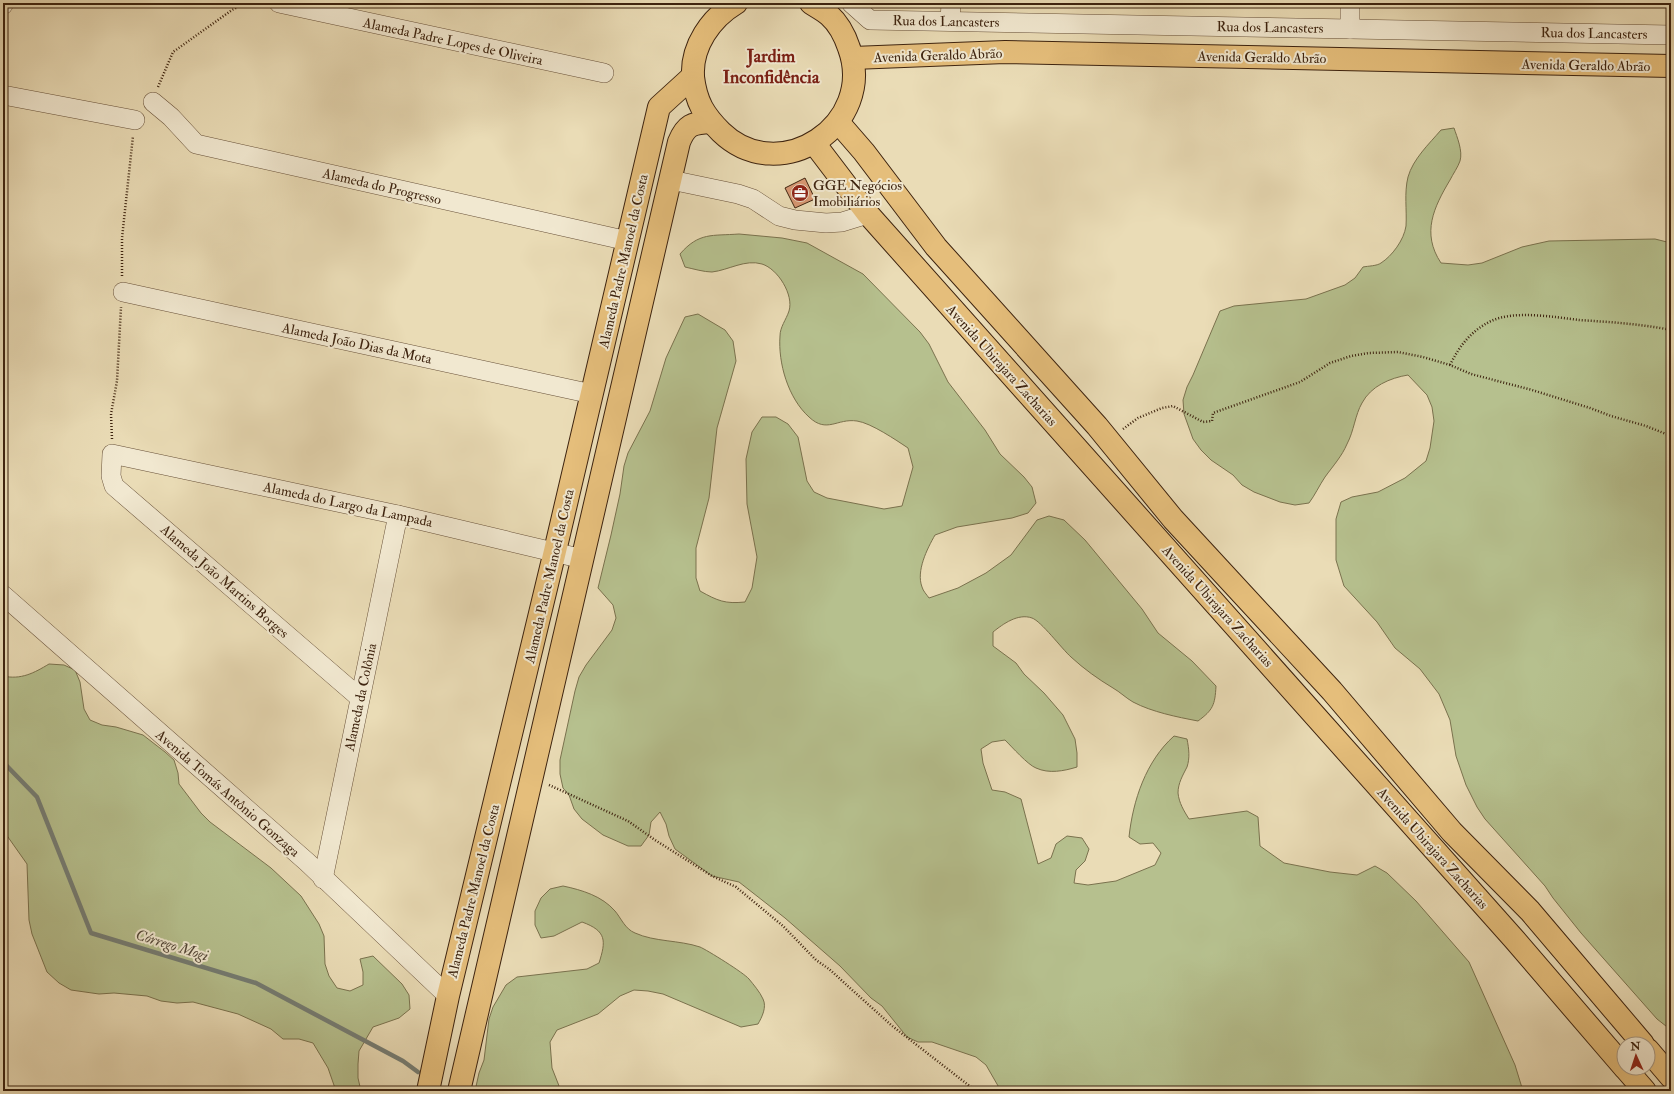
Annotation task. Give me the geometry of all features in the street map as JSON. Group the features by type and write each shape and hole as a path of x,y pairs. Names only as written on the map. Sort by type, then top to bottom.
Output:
{"main road":[{"path":"736,3 712,11 695,55 693,76 696,95 703,113 710,122 732,142 751,151 773,154 794,152 814,143 828,134 838,122 849,102 854,81 853,58 844,35 829,15 811,3"},
{"name":"Avenida Geraldo Abrão","path":"853,58 1005,52 1671,66"},
{"name":"Alameda Padre Manoel da Costa","path":"430,1081 448,996 555,551 659,108 693,76"},
{"name":"Alameda Padre Manoel da Costa","path":"459,1091 679,142 684,130 696,122 710,122"},
{"name":"Avenida Ubirajara Zacharias","path":"838,122 864,152 936,247 1106,437 1173,519 1332,692 1452,832 1530,911 1636,1036"},
{"name":"Avenida Ubirajara Zacharias","path":"814,143 868,214 1509,933 1616,1058"},
{"path":"1656,1059 1671,1077"},
{"name":"Avenida Ubirajara Zacharias","path":"1632,1076 1645,1091"}],"street":[{"name":"Alameda Padre Lopes de Oliveira","path":"279,3 604,73"},
{"name":"Rua dos Lancasters","path":"851,3 870,20 950,12 1350,29 1671,35"},
{"path":"1350,3 1350,29"},
{"path":"3,95 135,120"},
{"name":"Alameda do Progresso","path":"153,102 171,117 196,144 628,241"},
{"path":"671,180 738,194 752,199 780,216 795,220 826,223 842,222 868,214"},
{"name":"Alameda João Dias da Mota","path":"123,292 592,394"},
{"name":"Alameda do Largo da Lampada","path":"112,454 398,514 583,559"},
{"name":"Alameda João Martins Borges","path":"112,454 111,476 114,486 360,698"},
{"name":"Alameda da Colônia","path":"323,879 398,514"},
{"name":"Avenida Tomás Antônio Gonzaga","path":"3,595 307,862 323,879 448,996"}],"path":[{"path":"153,102 173,52 225,14 245,3"},
{"path":"1450,365 1467,337 1492,320 1508,316 1560,318 1636,324 1671,330"},
{"path":"1106,437 1128,427 1138,418 1162,408 1173,406 1203,422 1212,421 1213,413 1300,382 1330,363 1351,356 1368,353 1398,352 1423,357 1450,365 1471,374 1576,403 1611,416 1646,426 1671,436"},
{"path":"532,777 628,821 712,876 736,887 783,926 816,960 829,969 891,1025 976,1091"}],"green space":[{"path":"1454,128 1461,157 1457,168 1439,200 1432,220 1432,241 1435,252 1441,263 1468,265 1482,263 1522,247 1549,241 1655,239 1671,243 1671,1030 1657,1019 1581,933 1545,886 1485,819 1466,785 1456,756 1450,720 1439,694 1420,669 1395,648 1377,622 1344,586 1336,560 1336,519 1341,502 1352,497 1378,492 1405,478 1426,461 1430,448 1434,421 1432,407 1427,395 1408,375 1394,378 1376,387 1370,392 1362,403 1349,439 1340,457 1325,477 1309,503 1295,505 1280,502 1254,492 1242,485 1233,475 1211,460 1193,439 1184,414 1183,400 1187,387 1220,311 1234,306 1306,299 1345,285 1355,278 1363,267 1377,265 1385,260 1397,247 1405,231 1406,195 1410,170 1422,152 1441,130"},
{"path":"739,234 782,238 807,243 863,274 920,332 929,344 948,382 985,430 1000,454 1024,477 1032,487 1036,503 1028,513 1012,518 957,527 935,535 923,560 920,574 924,591 929,598 958,588 986,573 1011,555 1037,520 1049,516 1064,520 1085,540 1142,609 1158,633 1192,661 1216,686 1214,703 1207,714 1198,721 1173,716 1148,709 1133,702 1081,666 1041,624 1032,618 1016,618 993,632 993,646 1016,663 1024,674 1044,693 1063,715 1075,739 1077,767 1067,770 1041,770 1020,756 1005,740 992,742 981,749 983,763 992,790 1005,792 1021,799 1038,864 1051,858 1056,844 1067,836 1082,838 1089,849 1085,861 1076,870 1074,883 1088,885 1116,881 1155,865 1161,853 1153,843 1140,844 1129,837 1134,809 1142,782 1164,746 1174,736 1187,739 1189,760 1180,782 1178,793 1181,804 1189,819 1247,811 1258,817 1260,846 1284,863 1330,872 1357,875 1375,866 1387,873 1416,901 1469,962 1515,1065 1523,1091 1001,1091 986,1065 976,1057 932,1042 918,1042 907,1037 882,1006 871,998 840,966 785,918 739,882 712,876 675,849 660,812 651,822 649,835 641,846 628,846 603,835 582,819 574,809 569,795 563,788 560,774 560,760 579,677 612,630 616,618 613,605 598,588 620,494 624,466 628,453 650,411 666,358 685,317 698,314 725,330 733,341 736,361 717,428 709,498 696,548 696,578 700,591 722,601 738,603 745,602 752,588 757,557 747,504 746,459 752,432 762,417 776,417 788,424 798,437 807,481 814,492 827,498 884,509 902,506 913,467 908,448 876,428 857,421 827,425 815,422 795,400 786,380 780,346 780,333 789,311 789,298 787,290 774,271 762,264 756,263 743,264 712,272 685,267 680,254 693,242 706,236"},
{"path":"49,664 64,665 75,670 80,682 84,709 90,720 102,725 116,727 143,735 174,760 178,773 179,784 201,813 210,822 271,868 301,896 319,924 324,936 325,964 329,976 337,988 350,991 363,985 363,972 360,959 373,956 402,984 409,995 410,1009 399,1018 373,1027 359,1051 358,1078 361,1091 336,1091 328,1068 313,1043 299,1039 283,1039 271,1029 238,1014 193,1002 177,1003 161,1001 147,996 114,993 99,994 71,990 59,983 47,972 32,934 29,920 27,864 3,830 3,676 16,677 27,675"},
{"path":"563,886 577,889 604,901 615,911 628,929 635,933 651,938 700,947 740,972 749,979 763,999 764,1012 758,1024 741,1027 663,994 634,990 620,996 598,1014 557,1030 550,1042 552,1068 561,1091 475,1091 484,1060 489,1019 493,1007 506,985 517,977 587,969 599,963 603,949 602,938 600,933 590,925 582,922 554,936 541,938 535,925 535,911 541,898 550,889"}],"building":[{"name":"GGE Negócios Imobiliários","path":"805,178 815,199 795,208 785,188"}],"waterway":[{"name":"Córrego Mogi","path":"3,762 37,797 91,933 256,983 403,1061 418,1072"}],"place":[{"name":"GGE Negócios Imobiliários","path":"800,193"}],"district":[{"name":"Jardim Inconfidência","path":"771,66"}]}
